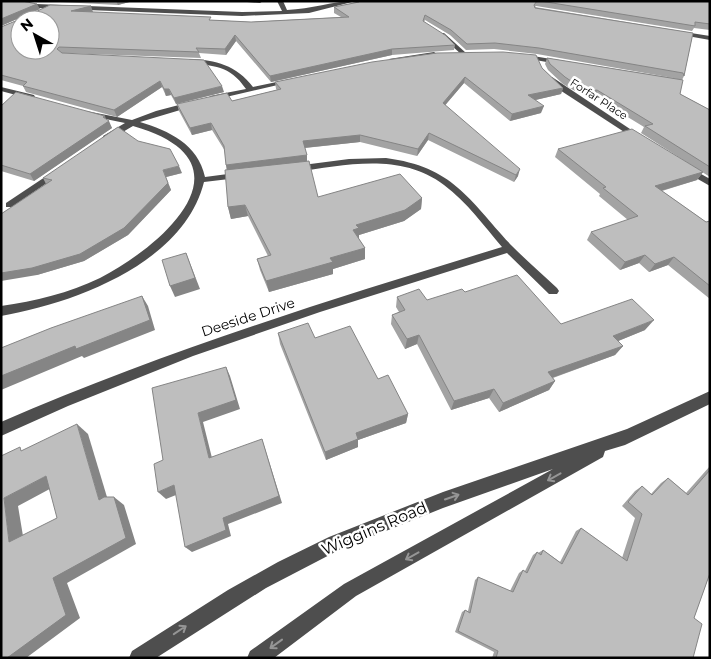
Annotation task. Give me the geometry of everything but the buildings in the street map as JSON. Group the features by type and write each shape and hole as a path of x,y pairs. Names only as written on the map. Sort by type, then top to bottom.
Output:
{"street":[{"path":"2,1 54,7 242,14 286,13 326,8 353,1"},
{"path":"238,1 260,1"},
{"path":"280,1 286,13"},
{"path":"48,10 54,7"},
{"path":"439,32 464,54"},
{"path":"671,32 710,38"},
{"path":"384,61 416,55 445,54"},
{"path":"455,54 474,54"},
{"path":"514,55 574,64"},
{"name":"Forfar Place","path":"537,58 543,72 550,80 651,146"},
{"path":"177,60 208,62 232,68 251,90"},
{"path":"96,145 127,123 146,116 203,100 297,80"},
{"path":"2,91 42,100"},
{"path":"1,311 21,308 60,297 101,282 123,270 171,231 193,204 200,180 194,161 180,143 163,133 80,110"},
{"path":"285,170 374,161 396,162 418,168 436,176 457,191 510,249 553,292"},
{"path":"676,162 710,184"},
{"path":"9,205 64,167"},
{"path":"200,180 257,173"},
{"name":"Deeside Drive","path":"1,429 55,404 184,354 510,249"},
{"name":"Wiggins Road","path":"257,658 350,590 627,436 710,397"},
{"name":"Wiggins Road","path":"139,658 200,617 264,579 334,544 403,514 627,436"}]}
